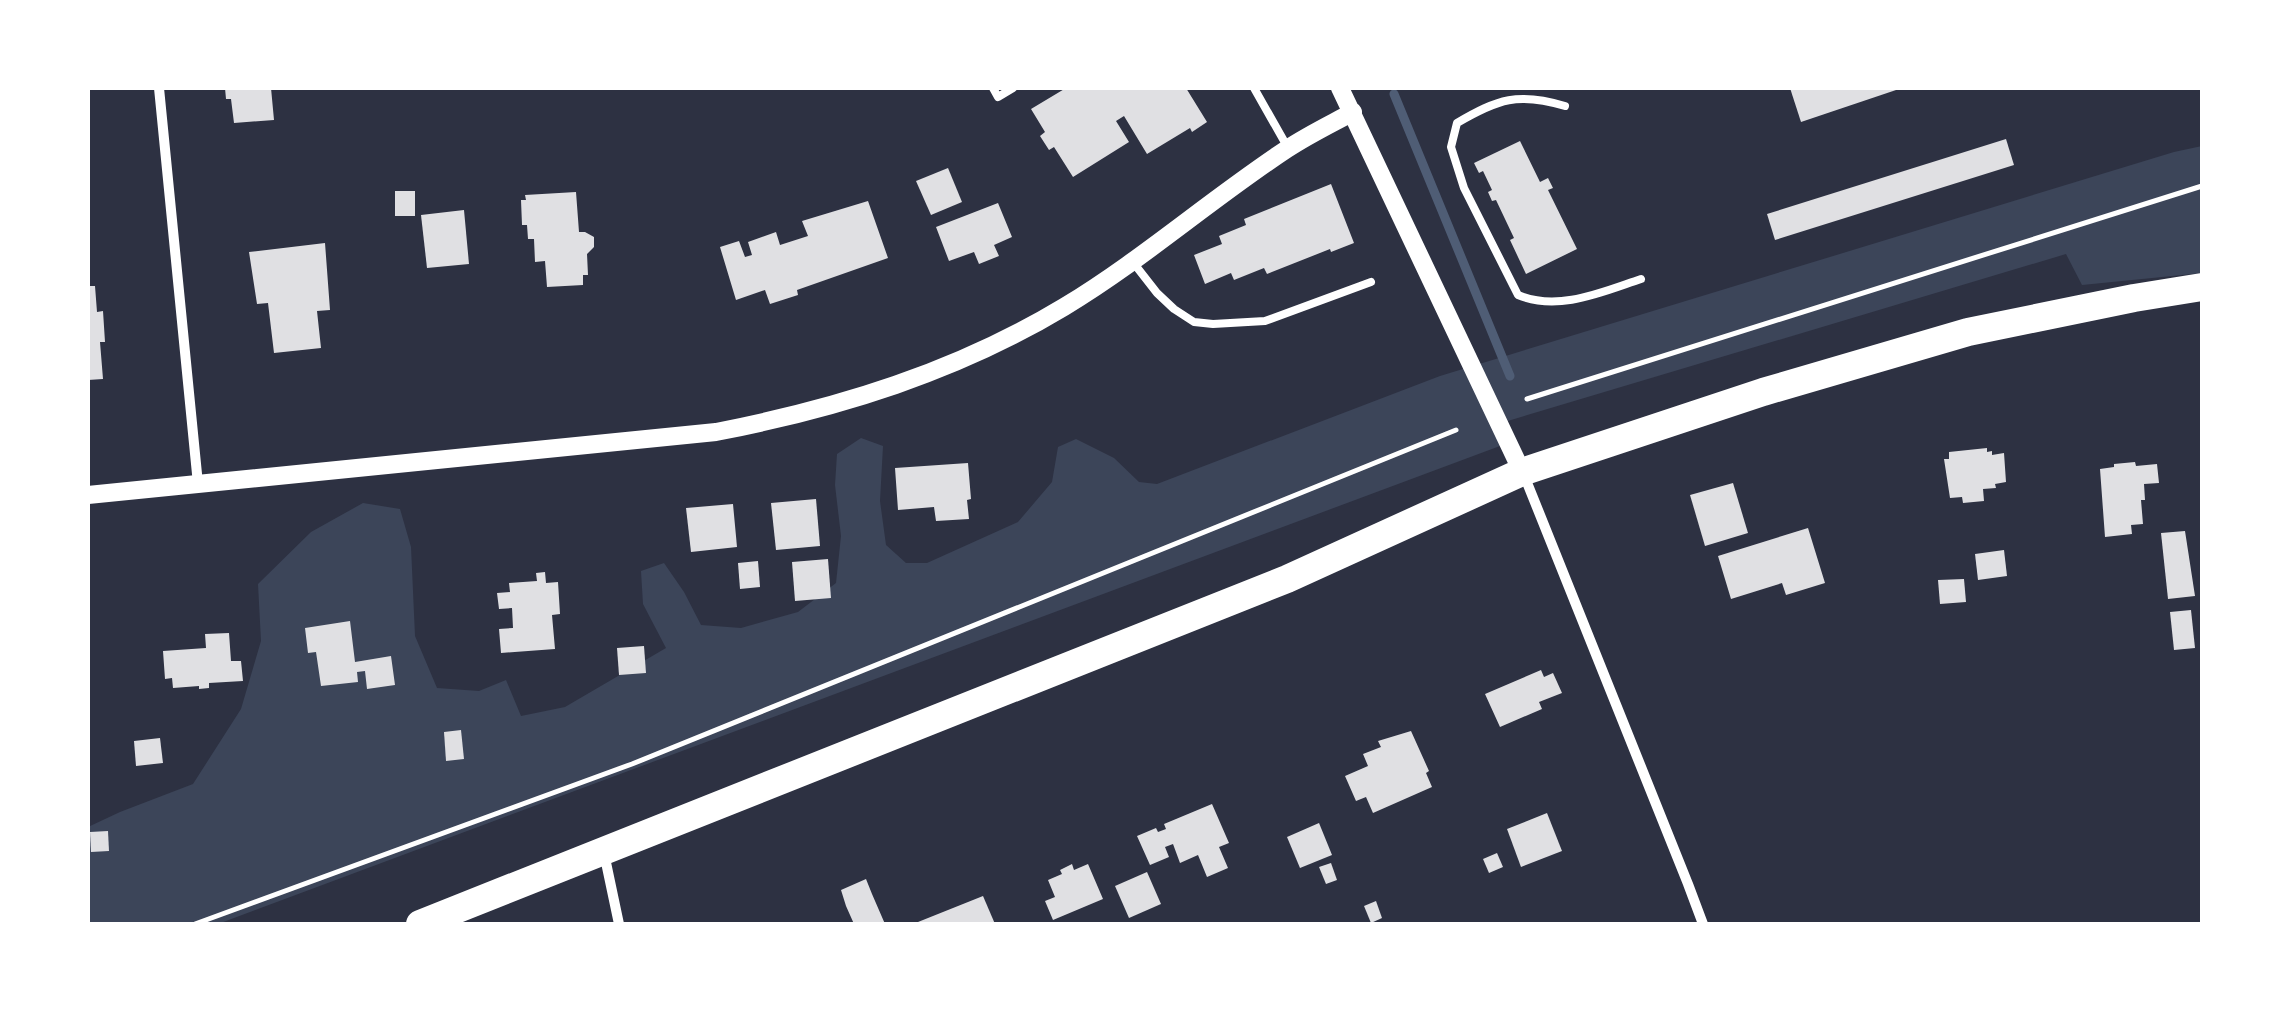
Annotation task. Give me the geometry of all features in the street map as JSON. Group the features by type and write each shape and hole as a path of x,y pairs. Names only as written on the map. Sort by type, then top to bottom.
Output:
{"highway":[{"path":"420,924 1287,579 1522,472 1763,392 1968,332 2202,287"}],"street":[{"path":"160,88 198,484"},
{"path":"1340,88 1522,472 1702,924"},
{"path":"88,494 716,432 793,417 874,394 979,353 1043,320 1114,274 1288,148 1353,112"},
{"path":"604,853 619,924"}],"lane":[{"path":"992,88 998,98 1013,88"},
{"path":"1254,88 1288,148"},
{"path":"1565,106 1536,98 1491,104 1457,123 1451,147 1464,188 1518,295 1536,302 1576,300 1641,279"},
{"path":"1132,261 1174,309 1194,322 1213,324 1264,321 1371,282"}],"path":[{"path":"1527,399 2202,186"},
{"path":"195,924 632,764 1456,430"}],"shaded area":[{"path":"2202,146 2202,273 2082,285 2066,254 1501,423 1508,443 218,924 88,924 88,827 193,784 241,709 261,641 258,584 311,532 363,503 400,509 411,547 415,636 437,688 479,691 506,680 521,716 565,707 666,648 643,604 641,571 664,563 701,625 741,628 798,612 836,583 841,536 835,485 837,454 861,438 883,446 880,501 886,545 906,563 927,563 1018,522 1052,482 1058,447 1076,439 1114,458 1139,482 1157,484 1440,376"}],"building":[{"path":"225,88 271,88 274,120 234,123 231,99 226,99"},
{"path":"1066,88 1186,88 1207,122 1147,154 1124,116 1116,121 1129,142 1073,177 1054,147 1049,150 1040,136 1045,132 1031,109"},
{"path":"1790,88 1902,88 1801,122"},
{"path":"2006,139 2014,165 1775,240 1767,214"},
{"path":"1520,141 1540,182 1548,178 1553,188 1548,190 1577,249 1526,274 1510,240 1514,238 1496,200 1492,201 1488,192 1492,190 1483,171 1479,173 1474,163"},
{"path":"948,168 962,202 931,215 916,181"},
{"path":"1331,184 1354,243 1267,274 1264,268 1234,280 1231,273 1205,284 1194,255 1222,244 1219,236 1246,225 1244,219"},
{"path":"395,191 415,191 415,216 395,216"},
{"path":"576,192 579,232 594,237 594,247 587,254 588,275 583,275 583,285 547,287 545,261 535,262 534,239 528,239 527,225 522,225 521,200 526,200 525,195"},
{"path":"868,201 888,258 797,290 798,295 770,304 765,290 736,300 720,247 739,241 745,257 752,255 748,242 776,232 780,245 808,236 802,221"},
{"path":"998,203 1012,237 994,245 999,256 979,264 974,252 949,261 936,227"},
{"path":"464,210 469,264 427,268 421,215"},
{"path":"325,243 330,310 317,311 321,348 274,353 268,303 257,304 249,252"},
{"path":"88,286 95,286 97,312 103,311 103,379 88,380"},
{"path":"1987,448 1992,455 2004,453 2006,482 1983,489 1984,501 1963,503 1962,497 1950,498 1944,459 1949,459 1949,452"},
{"path":"2135,462 2136,466 2157,464 2159,483 2144,484 2143,524 2131,525 2132,534 2105,537 2100,469"},
{"path":"968,463 969,519 936,521 934,507 898,510 895,468"},
{"path":"1733,483 1748,533 1705,546 1690,495"},
{"path":"816,499 820,546 776,550 771,503"},
{"path":"733,504 737,547 691,552 686,508"},
{"path":"1808,528 1825,583 1786,595 1782,583 1731,599 1718,556"},
{"path":"2185,531 2195,596 2168,599 2161,533"},
{"path":"2004,550 2007,576 1978,580 1975,554"},
{"path":"828,559 831,598 795,601 792,562"},
{"path":"758,561 760,587 740,589 738,563"},
{"path":"545,572 546,583 558,582 560,614 552,615 555,649 501,653 499,629 513,628 512,608 499,609 497,593 510,592 509,583 537,581 536,573"},
{"path":"1964,579 1966,602 1940,604 1938,580"},
{"path":"2191,610 2195,648 2174,650 2170,612"},
{"path":"350,621 355,662 391,656 395,685 367,689 365,671 357,672 358,682 321,686 316,652 308,653 305,628"},
{"path":"229,633 231,661 241,661 243,681 209,683 209,688 199,689 173,688 172,678 165,679 163,651 206,648 205,634"},
{"path":"644,646 646,673 619,675 617,648"},
{"path":"1541,670 1544,677 1553,673 1562,693 1539,702 1542,709 1500,727 1485,694"},
{"path":"461,730 464,759 446,761 444,732"},
{"path":"1411,731 1432,787 1373,813 1366,797 1356,801 1345,776 1368,766 1363,754 1381,747 1378,741"},
{"path":"160,738 163,763 136,766 134,741"},
{"path":"1212,804 1229,843 1219,847 1228,868 1207,877 1198,855 1180,863 1173,844 1165,847 1169,857 1150,865 1137,836 1156,828 1158,832 1166,829 1164,824"},
{"path":"1547,813 1562,851 1521,867 1507,829"},
{"path":"1319,823 1332,855 1300,868 1287,837"},
{"path":"108,831 109,851 91,852 90,832"},
{"path":"1497,853 1503,867 1489,873 1483,859"},
{"path":"1331,863 1337,880 1326,884 1319,867"},
{"path":"1072,864 1074,870 1088,864 1103,899 1053,920 1045,901 1055,897 1048,880"},
{"path":"1147,872 1161,904 1129,918 1115,886"},
{"path":"866,879 885,924 854,924 846,906 841,890"},
{"path":"983,896 995,924 913,924"},
{"path":"1376,901 1382,918 1371,923 1364,906"}],"waterway":[{"path":"1394,94 1510,376"}]}
